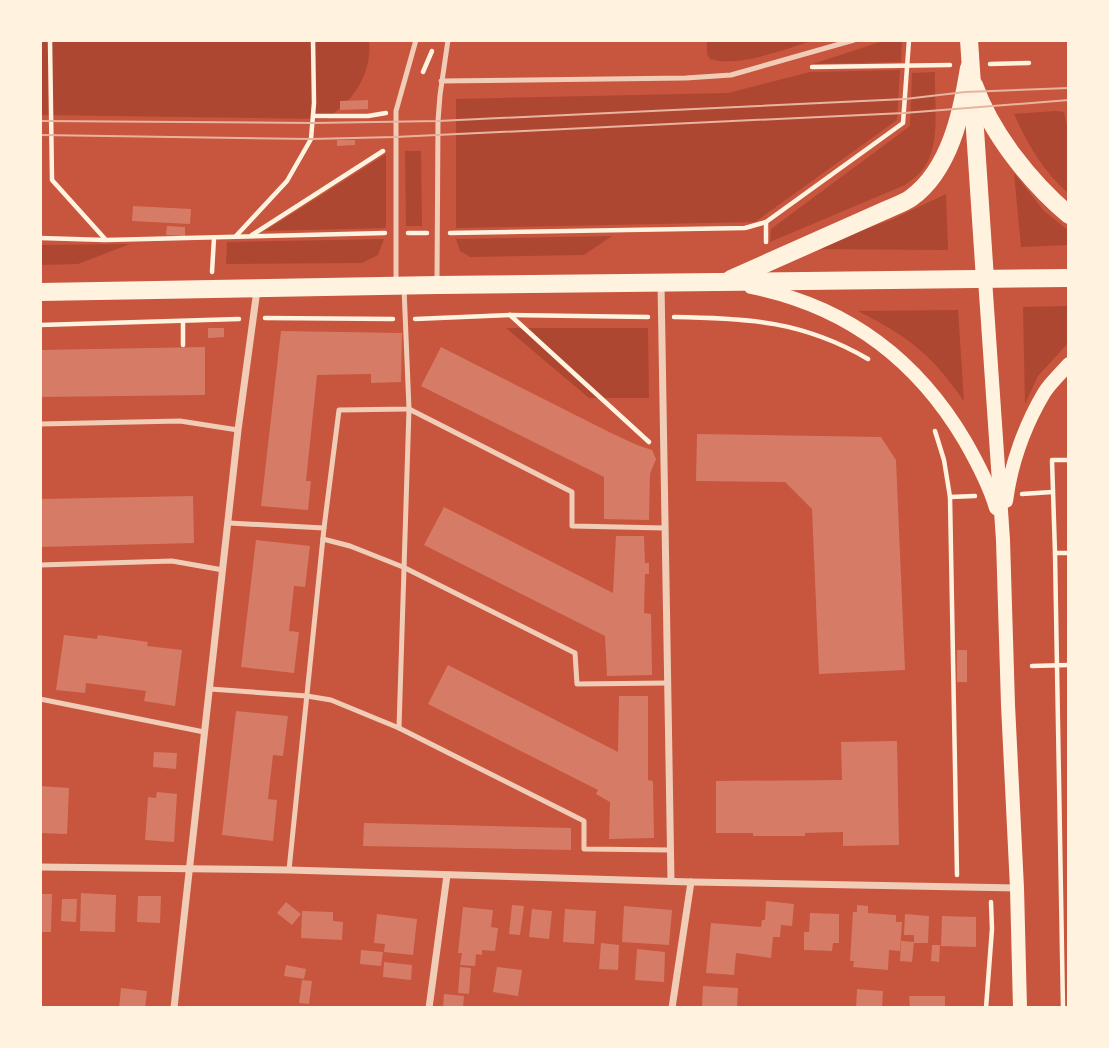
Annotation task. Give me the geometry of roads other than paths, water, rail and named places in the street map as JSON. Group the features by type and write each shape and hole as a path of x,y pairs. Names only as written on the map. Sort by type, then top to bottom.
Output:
{"main road":[{"path":"968,40 1003,540 1020,1008"},
{"path":"969,68 976,92 1002,140 1031,179 1069,215"},
{"path":"726,282 886,210 921,189 942,159 954,134 964,100 969,68"},
{"path":"40,292 1069,278"},
{"path":"726,282 785,295 811,303 840,317 883,345 916,374 947,410 976,459 993,495 1003,540"},
{"path":"1003,540 1007,495 1018,453 1045,391 1069,364"}],"street":[{"path":"661,282 671,881"},
{"path":"174,1008 238,430 257,289"},
{"path":"40,867 289,870 1017,888"},
{"path":"429,1008 447,875"},
{"path":"672,1008 691,882"}],"lane":[{"path":"399,728 409,409 396,233 396,111 416,40"},
{"path":"437,285 438,134 448,40"},
{"path":"442,81 731,75 853,40"},
{"path":"289,870 324,528 339,410 409,409 572,492 572,526 665,528"},
{"path":"40,424 180,421 238,430"},
{"path":"229,523 324,528"},
{"path":"323,539 350,546 403,567 575,653 577,684 668,683"},
{"path":"40,565 172,561 223,570"},
{"path":"210,689 331,700 399,728 584,821 584,849 671,850"},
{"path":"40,699 204,732"}],"tram line":[{"path":"40,121 438,121 905,99 965,92 1069,88"},
{"path":"40,135 311,139 395,137 904,113 1069,100"}]}
